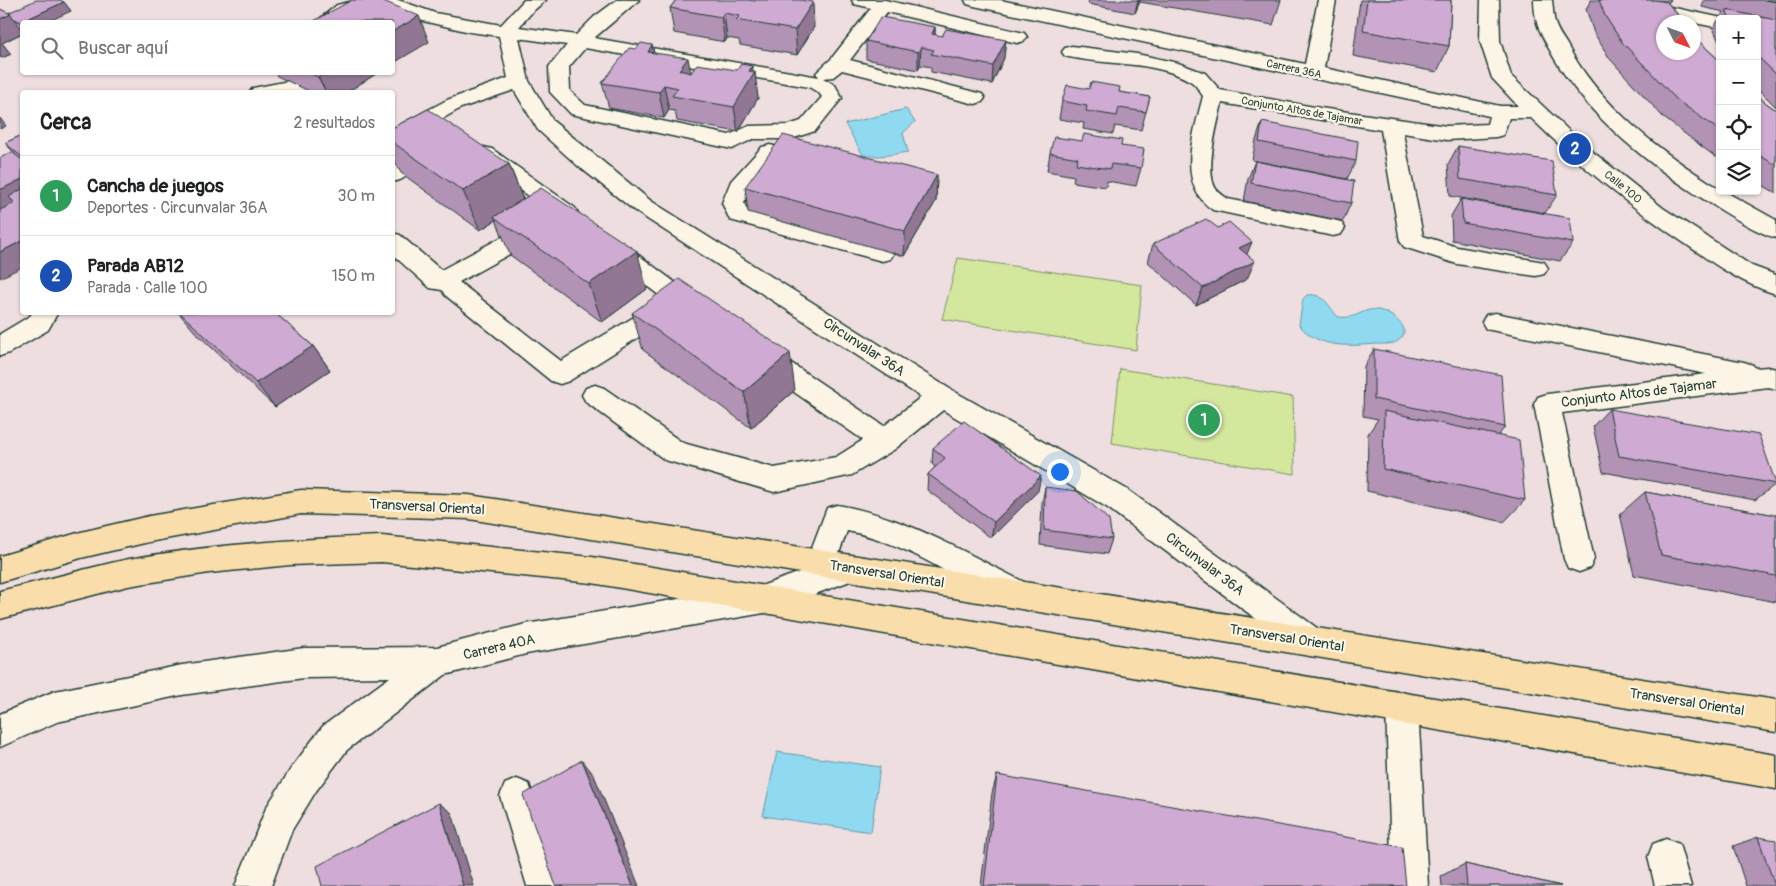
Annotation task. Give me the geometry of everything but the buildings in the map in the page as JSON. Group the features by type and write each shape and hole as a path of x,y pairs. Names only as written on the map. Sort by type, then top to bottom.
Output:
{"main road":[{"name":"Transversal Oriental","path":"0,569 81,545 149,528 300,502 469,507 1776,716"},
{"path":"0,605 128,573 209,560 290,552 382,549 592,570 1776,772"}],"street":[{"path":"507,30 526,6 537,0"},
{"path":"630,0 616,8 579,41 559,67 560,92 578,110 732,142 780,155 739,186 733,203 738,214 882,253"},
{"path":"861,0 1018,38"},
{"path":"974,0 1053,18 1062,0"},
{"path":"1313,73 1327,0"},
{"name":"Calle 100","path":"1490,0 1490,41 1502,78 1536,112 1575,149 1655,213 1744,272 1776,285"},
{"path":"1542,0 1546,25 1569,68 1611,117 1673,168 1754,219 1776,230"},
{"path":"1609,0 1683,12 1716,21"},
{"path":"327,20 344,10 372,2 392,4 470,26 579,41 816,82 828,89 832,98 808,126 791,132 749,133 732,142"},
{"path":"816,82 838,63 883,5"},
{"name":"Carrera 36A","path":"1053,18 1500,112 1536,112"},
{"name":"Circunvalar 36A","path":"507,30 519,81 545,125 643,206 941,396 1118,498 1310,641"},
{"path":"1072,52 1154,64 1200,78 1212,95 1201,164 1202,183 1209,197 1221,205 1334,228"},
{"path":"838,63 974,98"},
{"path":"395,136 454,104 519,81"},
{"path":"271,90 294,86 301,90"},
{"name":"Conjunto Altos de Tajamar","path":"1212,95 1391,126 1446,133 1496,130 1500,112"},
{"path":"1391,126 1412,241 1427,248 1452,254 1536,268"},
{"path":"395,174 460,142 581,224 713,322"},
{"path":"395,244 439,282 581,224"},
{"path":"454,289 560,374 680,299"},
{"path":"0,346 39,323 44,315"},
{"name":"Conjunto Altos de Tajamar","path":"1495,322 1772,378"},
{"path":"746,345 885,441"},
{"name":"Conjunto Altos de Tajamar","path":"1579,559 1547,404 1772,378"},
{"path":"595,395 675,452 774,480 842,467 885,441 941,396"},
{"path":"821,563 837,517 866,522 896,532 1016,594"},
{"name":"Carrera 40A","path":"254,886 278,820 304,779 335,738 437,662 526,639 764,599 850,568"},
{"path":"0,731 55,707 182,680 304,663 437,662"},
{"path":"1402,708 1410,886"},
{"path":"517,796 545,886"}],"green space":[{"path":"958,258 1142,285 1136,350 942,319"},
{"path":"1120,369 1293,397 1295,474 1112,443"}],"water":[{"path":"906,109 915,122 903,133 908,152 879,156 863,155 845,124"},
{"path":"1307,295 1322,298 1338,317 1351,317 1368,310 1383,311 1399,321 1404,331 1403,335 1397,342 1392,343 1345,345 1325,342 1307,333 1299,325 1303,299"},
{"path":"777,752 880,767 871,832 763,816"}],"place":[{"name":"Parada AB12","path":"1575,149"},
{"name":"Cancha de juegos","path":"1204,420"}]}
